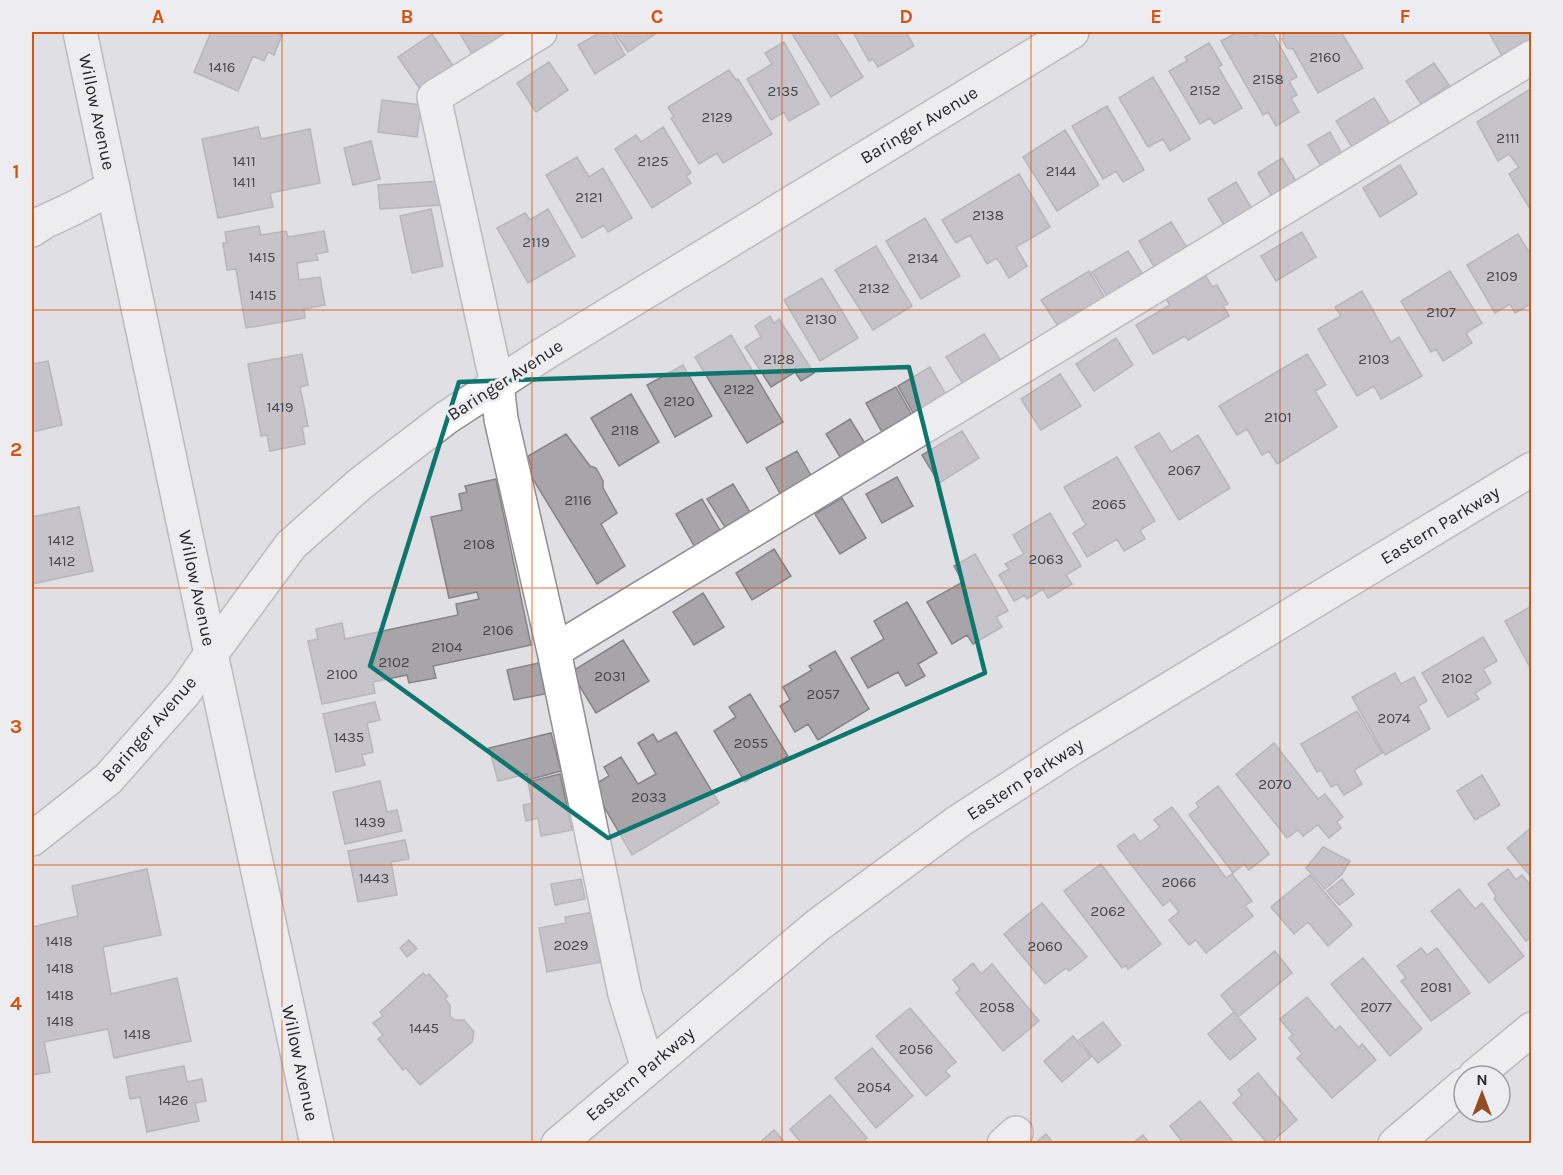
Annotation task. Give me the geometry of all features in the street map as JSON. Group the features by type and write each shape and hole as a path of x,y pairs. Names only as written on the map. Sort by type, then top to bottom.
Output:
{"street":[{"name":"Willow Avenue","path":"80,32 317,1143"},
{"path":"540,32 434,97 497,384 501,419 554,651 625,994 648,1068"},
{"name":"Baringer Avenue","path":"32,839 108,779 184,693 291,545 360,484 446,418 542,355 1072,32"},
{"path":"554,651 1532,57"},
{"path":"32,230 113,187"},
{"name":"Eastern Parkway","path":"558,1143 818,925 959,821 1072,748 1532,469"},
{"path":"1490,1064 1532,1029"},
{"path":"1395,1143 1452,1095"}],"highlighted area":[{"path":"909,367 985,673 608,838 370,666 459,382"}],"building":[{"path":"211,32 274,32 282,35 274,55 268,52 264,61 253,56 238,91 194,72"},
{"path":"459,32 509,32 472,54"},
{"path":"601,32 612,32 625,55 595,74 578,45"},
{"path":"614,32 654,32 655,34 628,52"},
{"path":"791,32 835,32 863,77 831,97"},
{"path":"853,32 906,32 914,46 878,67 873,59 869,61"},
{"path":"1238,32 1253,32 1255,35 1260,32 1272,32 1297,77 1289,81 1297,95 1291,98 1299,112 1276,126 1268,112 1263,115 1221,41"},
{"path":"1281,32 1341,32 1363,68 1318,93 1293,49 1287,48"},
{"path":"1532,32 1532,40 1503,57 1489,33"},
{"path":"432,34 454,67 420,89 398,57"},
{"path":"784,42 819,104 789,121 784,112 771,120 747,79 772,64 765,53"},
{"path":"1209,43 1222,65 1218,67 1242,108 1214,124 1210,118 1200,124 1169,71 1187,61 1185,57"},
{"path":"549,62 568,90 536,112 517,83"},
{"path":"1434,63 1449,85 1421,104 1406,81"},
{"path":"729,70 736,80 738,79 772,134 723,163 717,153 699,164 671,118 674,117 668,107"},
{"path":"1153,77 1190,139 1170,151 1163,139 1148,147 1119,98"},
{"path":"1532,88 1532,212 1509,174 1519,167 1509,154 1498,161 1477,122"},
{"path":"1374,98 1392,127 1354,150 1336,121"},
{"path":"382,100 421,105 417,137 378,132"},
{"path":"1107,106 1144,170 1123,182 1116,171 1103,179 1072,126"},
{"path":"258,127 261,139 310,129 320,183 270,193 273,207 218,218 202,139"},
{"path":"663,127 691,173 686,176 691,183 652,208 615,149 636,135 641,142"},
{"path":"1065,130 1099,185 1057,211 1023,157"},
{"path":"1330,132 1343,156 1322,168 1308,145"},
{"path":"371,141 380,179 353,185 344,148"},
{"path":"577,157 589,177 603,168 632,218 608,232 604,225 582,238 546,175"},
{"path":"1282,158 1297,183 1272,197 1258,173"},
{"path":"1400,165 1417,194 1380,217 1363,188"},
{"path":"1019,174 1050,227 1016,247 1027,266 1009,278 997,258 987,264 970,235 956,243 942,220"},
{"path":"440,181 442,205 380,209 378,185"},
{"path":"1236,182 1255,214 1227,230 1208,199"},
{"path":"431,209 443,266 412,273 400,216"},
{"path":"548,209 575,256 528,283 497,228 525,213 530,220"},
{"path":"925,218 960,276 921,299 886,241"},
{"path":"1171,222 1189,251 1156,270 1139,241"},
{"path":"259,226 261,235 286,231 288,237 324,231 328,252 316,254 318,260 297,263 299,280 320,277 325,305 304,309 305,318 246,328 236,269 227,270 223,243 227,243 225,232"},
{"path":"1302,232 1316,257 1276,281 1261,256"},
{"path":"1518,234 1530,254 1532,253 1532,303 1515,313 1510,304 1495,313 1467,265"},
{"path":"876,246 912,306 873,330 835,270"},
{"path":"1128,251 1145,278 1109,299 1092,272"},
{"path":"1089,271 1107,301 1060,329 1041,300"},
{"path":"1450,271 1482,323 1466,333 1472,343 1443,361 1436,349 1431,352 1401,301"},
{"path":"1206,276 1212,287 1217,285 1228,304 1223,306 1229,316 1188,340 1185,336 1153,354 1136,325 1170,305 1166,299"},
{"path":"822,278 858,338 820,361 784,300"},
{"path":"1362,291 1391,342 1399,337 1422,376 1381,399 1374,386 1357,396 1318,329 1341,316 1335,307"},
{"path":"770,316 774,323 779,319 814,373 801,381 795,372 771,387 745,347 761,337 755,326"},
{"path":"984,334 1003,364 965,387 946,357"},
{"path":"731,335 783,422 747,443 695,357"},
{"path":"1116,338 1133,365 1094,391 1076,364"},
{"path":"302,354 308,385 300,387 308,426 302,427 305,444 270,451 267,435 261,436 248,364"},
{"path":"1307,354 1326,385 1315,391 1337,427 1277,464 1269,451 1262,455 1247,429 1237,435 1219,406"},
{"path":"48,361 62,425 32,432 32,364"},
{"path":"683,365 712,416 675,437 647,385"},
{"path":"930,367 948,398 915,416 898,386"},
{"path":"1060,374 1081,406 1041,430 1021,399"},
{"path":"896,387 913,417 883,434 866,403"},
{"path":"631,394 659,442 619,466 591,418"},
{"path":"850,419 866,445 842,460 826,434"},
{"path":"962,431 979,458 939,483 922,455"},
{"path":"1159,433 1171,452 1198,435 1230,488 1179,520 1135,447"},
{"path":"566,434 590,466 596,468 603,481 603,488 617,513 601,524 625,566 597,584 528,471 532,468 528,456"},
{"path":"797,451 813,479 782,497 766,468"},
{"path":"1117,457 1155,521 1140,530 1145,539 1124,551 1117,539 1087,557 1073,533 1086,525 1064,487"},
{"path":"897,477 913,506 882,523 866,494"},
{"path":"496,479 531,645 433,666 436,678 409,683 407,675 373,682 375,693 322,704 308,641 318,639 316,629 342,623 345,639 458,615 456,604 479,599 477,592 449,598 431,517 462,510 459,494 467,492 465,486"},
{"path":"733,484 750,512 725,527 707,499"},
{"path":"842,498 866,538 840,554 815,514"},
{"path":"702,499 722,534 696,549 676,514"},
{"path":"79,507 93,571 32,584 32,517"},
{"path":"1050,513 1081,566 1066,575 1072,584 1048,598 1043,589 1027,599 1025,595 1014,601 999,575 1009,569 1005,564 1024,554 1013,535"},
{"path":"774,549 791,576 752,600 736,573"},
{"path":"975,554 1008,611 996,617 1002,627 973,644 967,635 952,644 927,602 963,582 954,566"},
{"path":"703,593 724,627 694,645 673,612"},
{"path":"907,602 937,653 918,664 925,676 906,686 898,672 868,688 851,658 884,639 874,621"},
{"path":"1532,606 1532,669 1531,669 1505,621"},
{"path":"1483,637 1497,661 1483,669 1491,683 1475,693 1479,699 1448,717 1422,673"},
{"path":"623,640 649,681 596,713 571,672"},
{"path":"835,651 869,709 818,740 808,724 795,732 780,706 790,700 783,687 812,670 809,666"},
{"path":"539,663 545,694 514,700 507,670"},
{"path":"1395,673 1401,684 1414,677 1427,701 1418,706 1430,729 1385,755 1352,697"},
{"path":"750,694 788,756 745,782 714,731 736,717 729,707"},
{"path":"375,702 380,720 367,723 373,752 362,755 365,765 336,772 323,714"},
{"path":"1357,711 1382,753 1354,770 1362,784 1344,795 1337,784 1331,787 1321,770 1317,772 1301,744"},
{"path":"676,732 719,803 632,855 592,786 609,776 604,767 621,757 638,784 656,774 638,743 653,734 658,742"},
{"path":"551,733 561,771 528,780 527,774 498,781 489,748"},
{"path":"1274,743 1318,799 1325,794 1343,817 1337,822 1341,828 1329,838 1318,825 1303,836 1298,830 1287,838 1236,774"},
{"path":"560,774 572,830 541,836 538,818 526,821 523,805 532,803 528,782"},
{"path":"1482,775 1500,805 1475,820 1457,791"},
{"path":"380,781 387,812 397,810 402,831 345,844 333,792"},
{"path":"1218,786 1269,854 1249,870 1244,864 1233,873 1189,815 1199,807 1196,803"},
{"path":"1172,807 1226,878 1232,874 1252,901 1245,906 1253,916 1206,953 1196,940 1189,945 1169,920 1179,912 1170,900 1163,906 1117,846 1134,834 1140,842 1160,827 1154,820"},
{"path":"1532,827 1532,878 1507,848"},
{"path":"405,840 409,859 391,862 397,895 358,902 348,851"},
{"path":"1323,847 1350,861 1342,874 1325,889 1306,868"},
{"path":"1101,864 1161,944 1128,969 1126,965 1122,968 1064,891"},
{"path":"147,869 161,935 103,947 111,994 177,978 191,1041 114,1058 108,1029 44,1042 50,1072 32,1075 32,927 78,916 72,886"},
{"path":"1508,869 1516,880 1522,875 1532,887 1532,937 1526,941 1494,899 1496,896 1488,884"},
{"path":"1310,875 1352,925 1328,946 1308,922 1294,934 1271,907"},
{"path":"581,879 585,899 555,905 551,884"},
{"path":"1342,879 1354,894 1339,905 1327,891"},
{"path":"1459,889 1475,909 1482,903 1524,956 1489,983 1431,911"},
{"path":"1042,903 1087,957 1069,971 1066,968 1045,984 1004,934"},
{"path":"593,912 602,962 547,972 539,928 566,923 565,917"},
{"path":"409,940 417,949 407,957 400,948"},
{"path":"1421,948 1427,955 1437,948 1470,993 1431,1021 1401,981 1406,978 1397,966"},
{"path":"1275,951 1292,973 1238,1017 1221,995"},
{"path":"1363,958 1422,1029 1390,1056 1331,984"},
{"path":"973,963 981,974 992,964 1039,1021 1003,1051 956,993 960,989 953,980"},
{"path":"423,973 426,976 429,974 448,996 445,999 450,1005 450,1016 454,1020 464,1020 474,1032 472,1042 420,1085 406,1068 403,1070 378,1039 383,1035 373,1023 383,1016 380,1012"},
{"path":"1307,997 1335,1030 1340,1026 1359,1048 1362,1044 1376,1060 1332,1098 1297,1058 1302,1054 1289,1038 1293,1035 1280,1019"},
{"path":"910,1008 956,1062 945,1071 950,1076 926,1096 876,1036"},
{"path":"1234,1012 1256,1039 1230,1060 1208,1034"},
{"path":"1103,1022 1121,1045 1098,1063 1079,1040"},
{"path":"1073,1036 1091,1057 1062,1082 1044,1061"},
{"path":"872,1048 913,1096 876,1128 835,1078"},
{"path":"184,1066 187,1082 202,1079 206,1101 195,1103 199,1121 147,1132 140,1097 130,1099 126,1077"},
{"path":"1258,1073 1297,1120 1269,1144 1233,1103 1242,1095 1238,1090"},
{"path":"830,1095 867,1138 861,1144 802,1144 790,1129"},
{"path":"1200,1101 1235,1144 1184,1144 1170,1126"},
{"path":"774,1130 786,1144 758,1144"},
{"path":"1046,1134 1054,1144 1034,1144"},
{"path":"1143,1135 1150,1144 1132,1144"}]}
